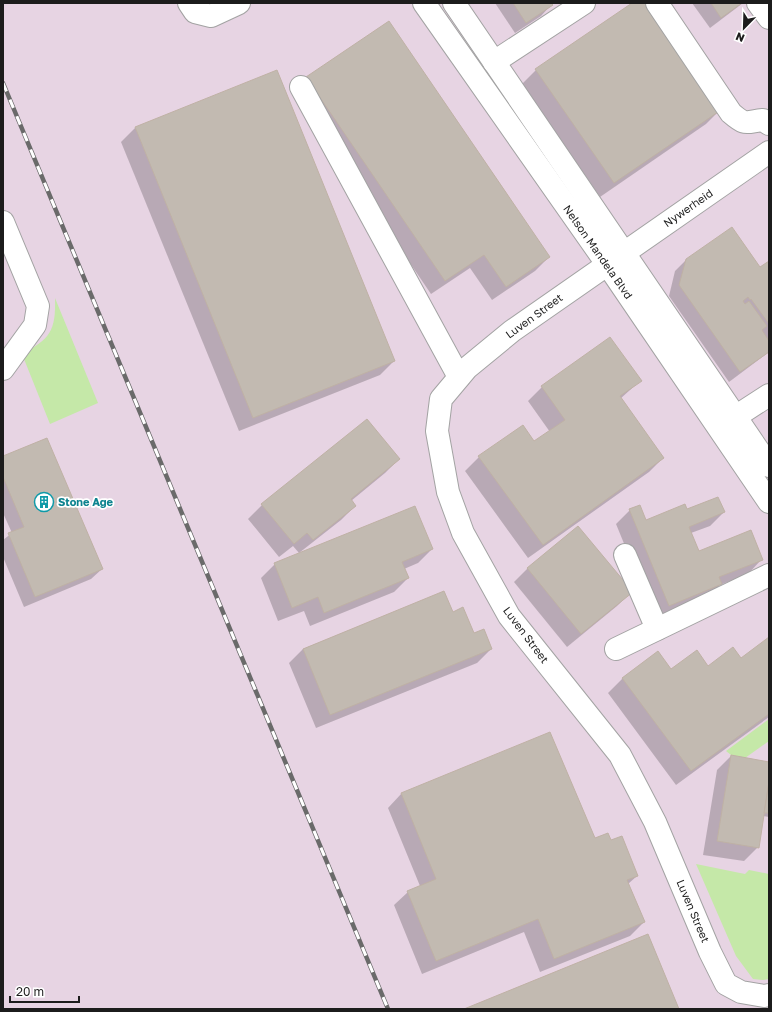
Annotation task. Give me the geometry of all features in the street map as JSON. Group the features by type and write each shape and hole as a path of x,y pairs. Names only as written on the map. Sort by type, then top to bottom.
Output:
{"street":[{"path":"189,3 195,12 211,16 239,3"},
{"name":"Nelson Mandela Blvd","path":"424,3 735,417 769,466"},
{"name":"Nelson Mandela Blvd","path":"454,3 494,62 615,259 769,502"},
{"path":"494,62 584,3"},
{"path":"657,3 731,113 740,121 748,123 763,120 769,124"},
{"path":"758,3 769,18"},
{"path":"301,87 459,378"},
{"name":"Nywerheid","path":"615,259 769,152"},
{"path":"3,222 38,306 36,325 3,369"},
{"name":"Luven Street","path":"615,259 512,331 467,368 441,399 436,430 448,492 463,533 509,616 620,755 655,822 710,952 726,984 741,992 766,1000"},
{"path":"735,417 769,395"},
{"path":"625,555 657,629"},
{"path":"616,649 769,575"}],"shaded area":[{"path":"3,3 769,3 769,1009 3,1009"}],"green space":[{"path":"55,298 98,403 50,424 22,354 39,344 49,333 54,319"},
{"path":"769,719 769,741 745,758 731,755 726,751"},
{"path":"696,864 745,874 749,870 769,874 769,979 753,979 736,956"}],"building":[{"path":"513,3 551,3 553,5 526,23"},
{"path":"632,3 647,3 721,110 614,183 535,69"},
{"path":"711,3 742,3 721,18"},
{"path":"389,21 550,257 506,287 484,255 445,281 306,77"},
{"path":"277,70 395,361 253,418 135,127"},
{"path":"732,227 760,267 769,261 769,324 751,299 750,300 748,297 743,301 745,304 749,301 767,326 762,330 769,341 769,352 740,372 679,285 686,259"},
{"path":"610,337 642,381 620,396 664,458 543,545 478,456 523,425 534,441 565,420 541,386"},
{"path":"367,419 400,459 351,499 356,506 313,540 307,533 294,544 261,504"},
{"name":"Stone Age","path":"47,438 103,569 35,597 8,533 24,527 3,477 3,456"},
{"path":"718,497 725,512 689,527 699,551 751,530 763,560 719,577 722,584 669,606 629,509 640,505 646,520 685,504 687,509"},
{"path":"415,506 433,549 402,562 409,578 324,613 318,597 292,608 274,563"},
{"path":"578,526 633,592 581,634 527,568"},
{"path":"444,591 453,612 463,607 474,633 484,629 492,649 330,715 303,649"},
{"path":"769,637 769,714 691,771 622,678 658,651 671,669 697,650 708,666 733,647 741,658"},
{"path":"550,732 595,838 608,833 611,840 622,836 638,876 627,880 645,922 554,959 538,919 436,961 407,891 436,879 401,793"},
{"path":"731,755 769,762 769,782 759,848 717,841"},
{"path":"769,782 769,813 764,813"},
{"path":"648,934 679,1009 464,1009"}],"railway":[{"path":"3,83 388,1009"}],"place":[{"name":"Stone Age","path":"44,502"}]}
